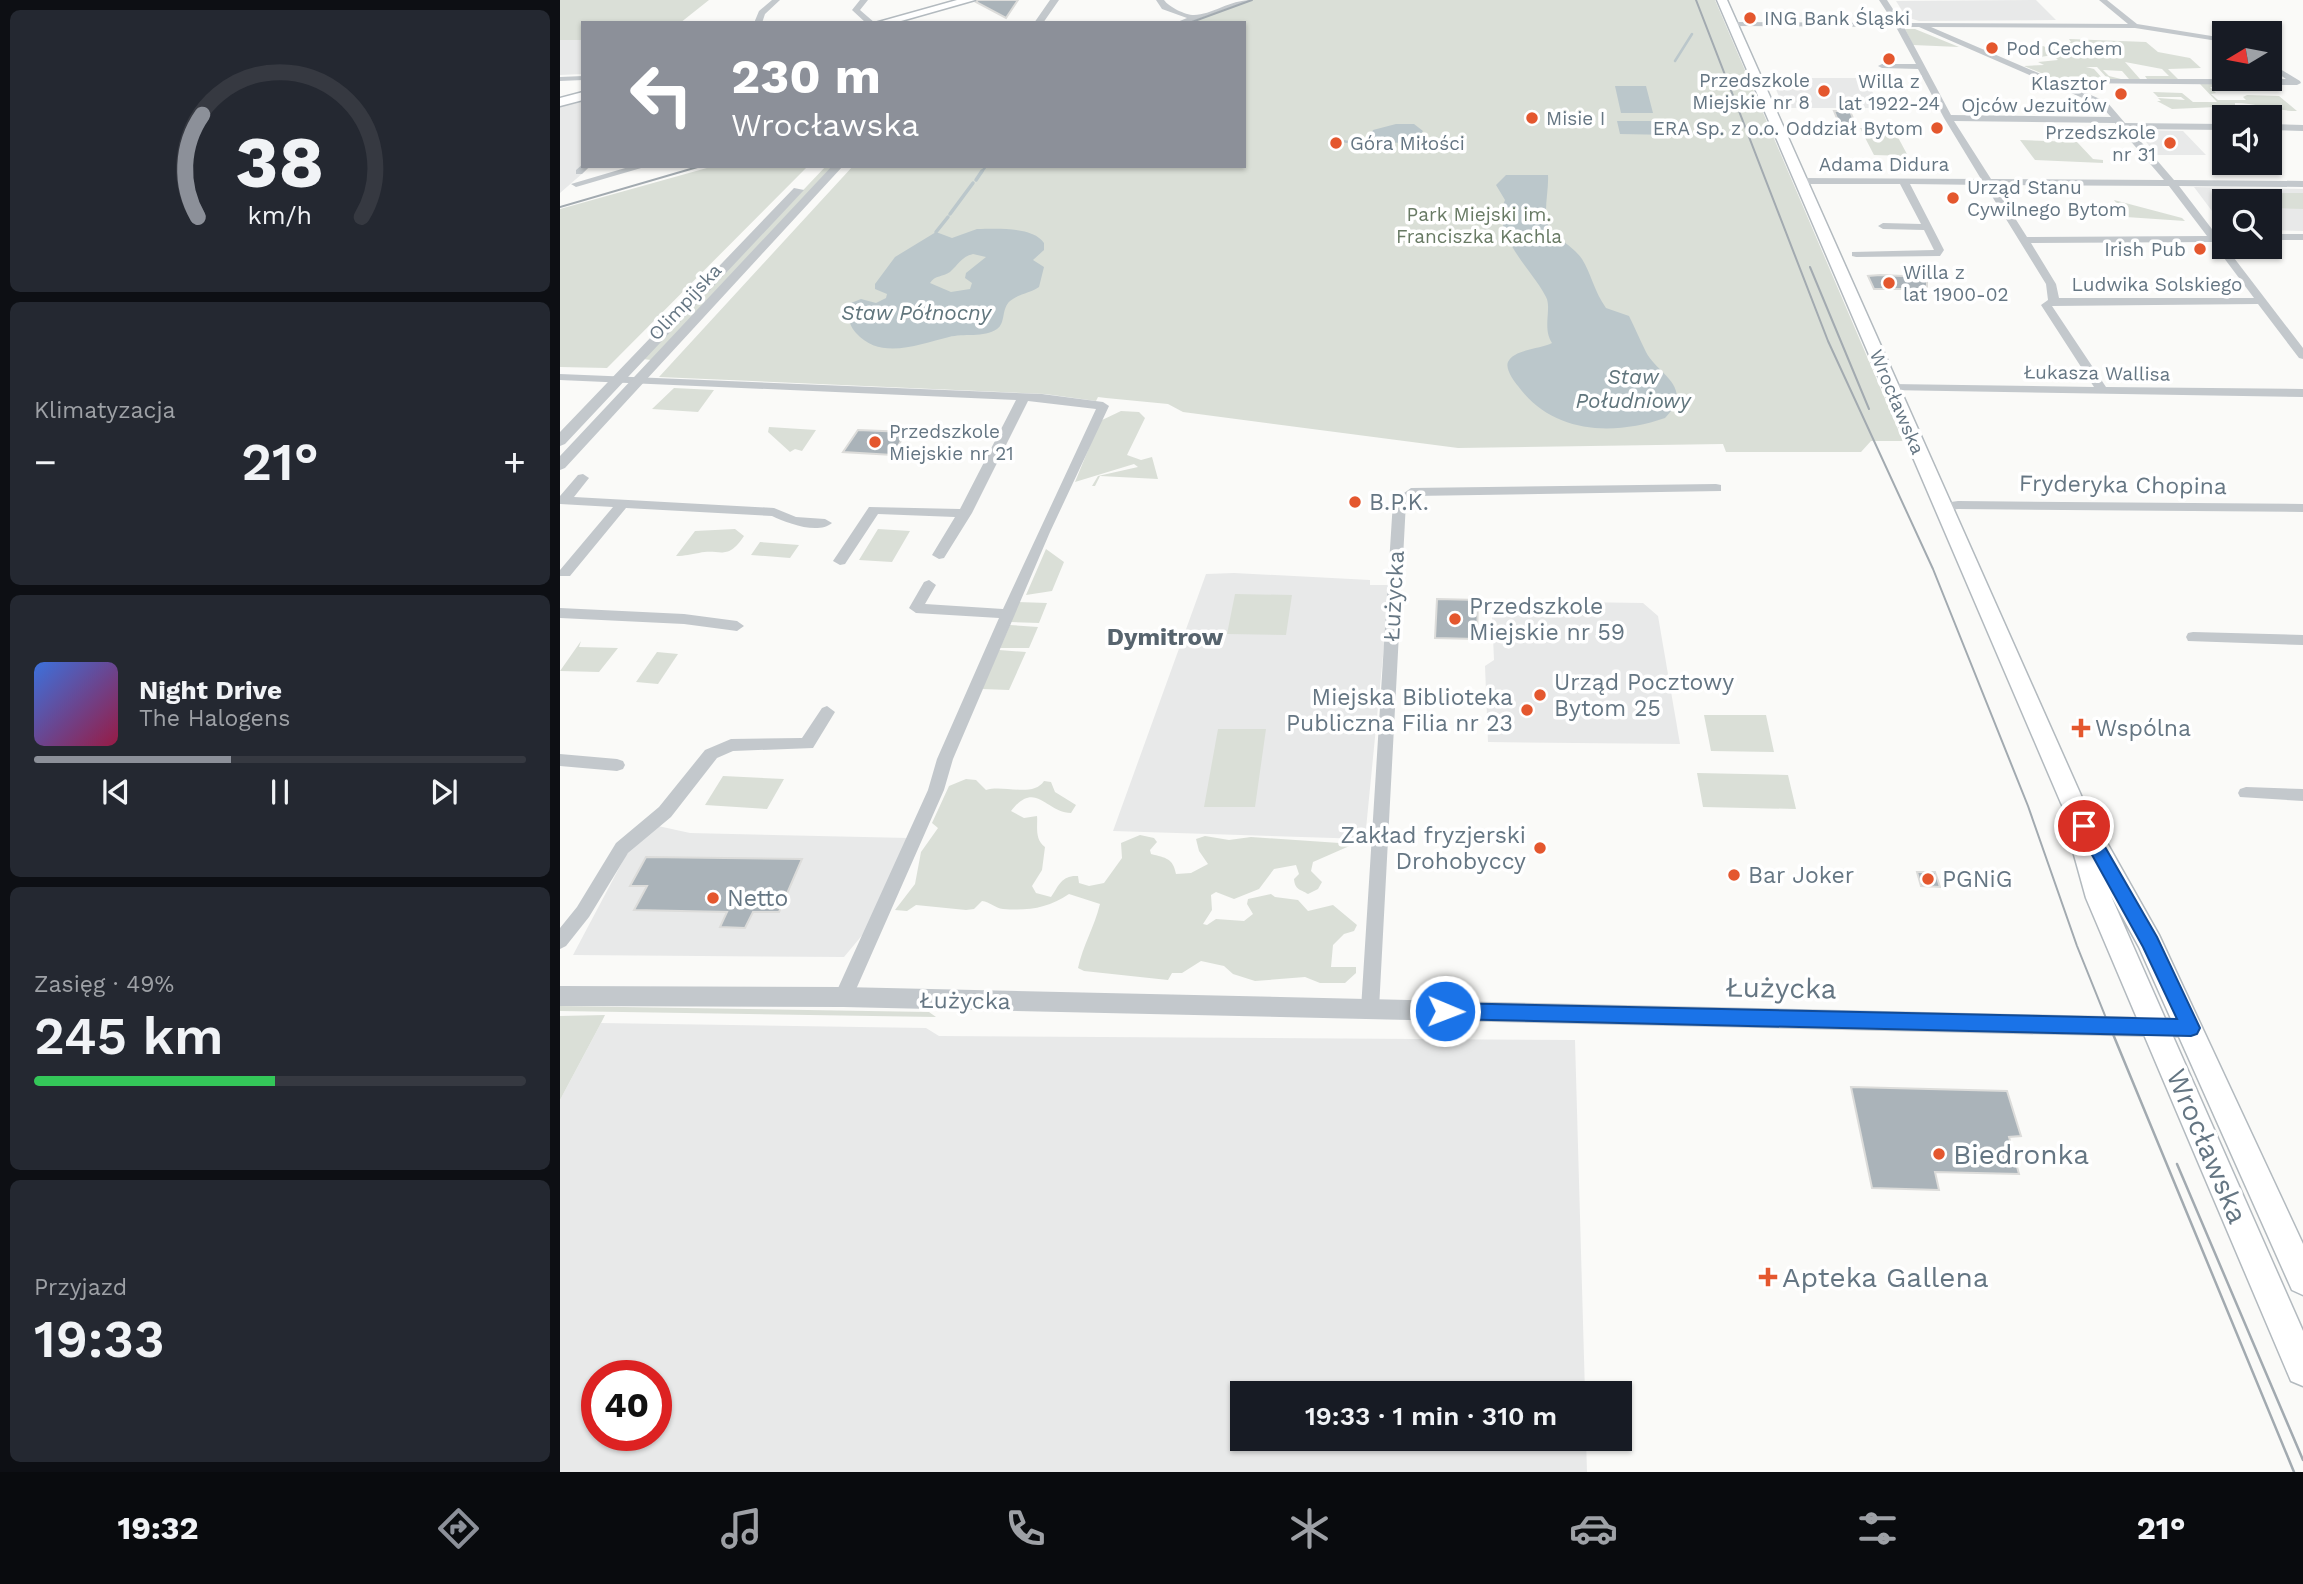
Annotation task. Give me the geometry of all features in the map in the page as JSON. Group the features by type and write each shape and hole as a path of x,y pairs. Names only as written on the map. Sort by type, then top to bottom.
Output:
{"main road":[{"path":"888,21 970,0"},
{"name":"Wrocławska","path":"1722,0 2073,803 2150,943 2303,1279"},
{"path":"560,102 581,97"},
{"name":"Wrocławska","path":"2073,803 2099,898 2303,1369"}],"street":[{"path":"759,21 762,13 776,0"},
{"path":"864,0 856,10 857,14 869,21"},
{"path":"1039,21 1055,0"},
{"path":"1160,0 1165,7 1194,18"},
{"path":"1185,21 1247,0"},
{"path":"1883,0 1948,118 2051,284 2054,301 2046,305 2101,390"},
{"path":"2104,0 2135,26"},
{"path":"1733,24 2135,26 2212,38"},
{"path":"1922,26 2104,104 2172,184 2303,356"},
{"path":"1882,66 1920,67"},
{"path":"2282,73 2299,85"},
{"path":"560,79 581,78"},
{"path":"2051,81 2299,85"},
{"path":"1948,118 2212,127"},
{"path":"2282,127 2303,128"},
{"name":"Olimpijska","path":"560,441 818,168"},
{"name":"Olimpijska","path":"560,465 836,168"},
{"path":"576,184 645,169"},
{"name":"Adama Didura","path":"1801,181 2303,184"},
{"path":"1856,254 1936,254 1939,250 1903,181"},
{"path":"1883,226 1928,227"},
{"path":"2022,240 2211,237"},
{"path":"2282,237 2303,237"},
{"name":"Ludwika Solskiego","path":"2054,301 2260,301"},
{"path":"560,377 1042,398 1104,406 1055,505 945,759 936,790 843,997"},
{"name":"Łukasza Wallisa","path":"1891,388 2303,393"},
{"path":"939,555 965,513 1023,399"},
{"path":"561,500 583,478"},
{"name":"Łużycka","path":"1370,1009 1400,501 1411,492 1716,488"},
{"path":"561,500 774,512 794,521 825,523"},
{"path":"565,573 622,504"},
{"name":"Fryderyka Chopina","path":"1942,507 2303,508"},
{"path":"840,561 874,510 965,513"},
{"path":"929,585 916,608 1009,614"},
{"path":"560,613 684,619 737,626"},
{"path":"2193,637 2303,640"},
{"path":"560,941 583,912 622,848 665,811 711,754 731,744 807,744 827,712"},
{"path":"560,760 617,765"},
{"path":"2246,793 2303,795"},
{"name":"Łużycka","path":"560,996 843,997 2191,1028"}],"shaded area":[{"path":"2036,0 2056,20 1919,21 1906,17 1896,1"},
{"path":"560,40 581,40 581,74 560,75"},
{"name":"Przedszkole Miejskie nr 8","path":"1771,78 1866,78 1880,108 1784,108"},
{"path":"581,102 581,168 589,168 560,193 560,107"},
{"name":"Przedszkole nr 31","path":"2136,130 2183,131 2206,155 2157,155"},
{"path":"2194,187 2303,189 2303,231 2282,230 2282,189 2212,189 2212,211"},
{"path":"1206,574 1370,580 1370,585 1390,585 1365,839 1113,831"},
{"path":"1510,601 1643,603 1658,616 1680,744 1488,742 1485,666 1494,660 1492,615"},
{"path":"658,826 690,833 909,838 869,927 844,957 573,955 626,855"},
{"path":"601,1023 926,1028 939,1036 1575,1040 1585,1381 1230,1381 1230,1451 1586,1451 1587,1472 560,1472 560,1100"}],"green space":[{"path":"560,0 709,0 683,21 581,21 581,40 560,40"},
{"name":"Park Miejski im. Franciszka Kachla","path":"1250,0 1715,0 1903,441 1871,441 1861,452 1726,452 1723,444 1458,448 1183,412 1168,404 1098,397 1096,401 1045,394 659,377 851,168 1246,168 1246,21 1192,21"},
{"path":"1905,29 1915,29 1959,47 1913,45"},
{"path":"2069,39 2146,42 2158,52 2190,58 2201,68 2168,69 2178,79 2147,79 2145,76 2169,76 2162,69 2125,62 2140,79 2129,79 2122,71 2103,70 2109,76 2121,79 2108,79 2097,67 2086,67 2094,69 2103,79 2055,79 2024,66 2044,65 2038,62 2058,60 2053,55 2034,58 2020,52 2043,46 2050,49 2067,49 2062,42 2071,42"},
{"path":"2200,84 2212,84 2210,87 2216,93 2211,94 2218,100 2246,100 2243,97 2247,95 2279,96 2297,111 2282,110 2282,105 2235,103 2172,109 2157,101 2161,101 2158,98 2185,100 2181,97 2158,97 2153,92 2182,93 2193,102 2217,102"},
{"path":"1860,128 1893,128 1908,156 1874,155"},
{"path":"2020,140 2077,142 2093,159 2103,160 2103,163 2035,160"},
{"path":"707,168 806,168 607,368 560,367 560,209"},
{"path":"824,168 831,168 651,360 643,359"},
{"path":"2282,193 2303,193 2303,209 2282,208"},
{"path":"2114,200 2182,218 2185,221 2126,217"},
{"path":"674,388 714,390 698,412 652,409"},
{"path":"1121,411 1139,412 1145,418 1127,455 1141,460 1152,457 1158,479 1100,476 1095,486 1092,486 1098,476 1138,467 1134,464 1075,482 1100,421"},
{"path":"769,427 816,430 802,451 795,449 790,452 768,432"},
{"path":"735,529 744,536 733,549 676,556 695,531"},
{"path":"878,529 910,531 892,562 859,560"},
{"path":"760,542 799,545 790,558 751,555"},
{"path":"1046,549 1064,562 1052,591 1026,595"},
{"path":"1235,594 1292,595 1286,635 1227,634"},
{"path":"1018,602 1047,603 1039,623 1011,622"},
{"path":"1010,625 1038,627 1029,648 1000,648"},
{"path":"581,641 579,647 618,648 599,672 560,671"},
{"path":"999,650 1026,652 1009,690 982,689"},
{"path":"657,652 678,654 658,684 636,682"},
{"path":"1704,715 1766,715 1774,752 1711,751"},
{"path":"1218,729 1266,729 1255,807 1204,807"},
{"path":"1697,773 1788,775 1796,809 1703,807"},
{"path":"723,776 784,779 767,809 705,805"},
{"path":"966,779 976,780 986,790 1025,790 1033,789 1044,781 1051,782 1055,792 1076,805 1071,813 1062,812 1041,800 1027,798 1011,811 1024,818 1037,816 1038,836 1045,847 1042,870 1032,886 1036,893 1051,897 1068,877 1078,876 1079,883 1089,886 1104,883 1122,858 1121,843 1140,835 1154,838 1157,842 1150,850 1151,854 1168,860 1176,874 1191,873 1208,864 1199,851 1196,839 1205,836 1229,840 1251,837 1354,844 1313,862 1311,871 1322,882 1318,889 1308,894 1297,887 1294,879 1299,874 1296,865 1274,869 1259,889 1234,899 1216,892 1211,895 1212,910 1203,924 1207,925 1216,919 1244,921 1253,914 1247,904 1248,899 1271,894 1298,900 1308,911 1333,905 1357,925 1354,931 1344,934 1333,945 1331,967 1356,967 1356,973 1345,983 1320,983 1305,977 1255,981 1233,974 1224,966 1201,961 1182,973 1172,973 1168,980 1084,971 1078,968 1100,904 1069,894 1053,903 1030,909 1003,909 982,901 974,909 966,910 916,905 907,911 895,910 915,884 921,852 938,828 932,823 949,786"},
{"path":"560,1006 929,1012 936,1017 560,1011"},
{"path":"605,1015 601,1023 560,1100 560,1016"}],"water":[{"path":"1615,86 1646,86 1653,113 1621,113"},
{"path":"1617,121 1668,121 1672,135 1620,134"},
{"path":"1396,124 1414,124 1423,131 1420,136 1401,143 1370,138 1373,130"},
{"name":"Staw Południowy","path":"1506,175 1548,175 1546,213 1550,229 1582,259 1606,308 1629,316 1651,360 1676,389 1674,407 1665,418 1625,427 1585,427 1548,414 1532,402 1512,378 1507,365 1511,358 1552,343 1548,331 1546,297 1515,251 1503,226 1505,200 1496,185"},
{"name":"Staw Północny","path":"977,229 1014,230 1032,234 1044,243 1044,250 1033,260 1044,267 1039,287 1010,301 1000,326 992,332 955,336 901,348 877,346 856,333 849,319 851,303 861,299 876,303 886,298 887,294 875,289 875,284 895,257 936,232 952,238","holes":["969,255 986,257 966,273 965,278 972,283 970,289 951,292 930,283 950,272"]}],"building":[{"path":"1018,0 1006,18 976,2"},
{"path":"1834,111 1850,111 1857,128 1841,128"},
{"name":"Willa z lat 1900-02","path":"1868,276 1927,277 1927,289 1874,289"},
{"name":"Przedszkole Miejskie nr 21","path":"858,430 906,432 893,455 843,452"},
{"name":"Przedszkole Miejskie nr 59","path":"1437,599 1478,600 1477,639 1435,638"},
{"name":"Netto","path":"646,857 802,859 779,912 753,912 745,928 720,927 727,912 634,910 647,886 630,886"},
{"name":"PGNiG","path":"1917,872 1935,872 1940,887 1921,886"},
{"name":"Biedronka","path":"1851,1087 2007,1091 2021,1136 2009,1137 2019,1174 1935,1172 1939,1190 1872,1188"}],"waterway":[{"path":"1675,61 1692,34"},
{"path":"1337,140 1359,144 1370,138"},
{"path":"981,173 985,168"},
{"path":"976,180 982,171"},
{"path":"950,214 973,183"},
{"path":"936,232 948,217"}],"tram line":[{"path":"1194,21 1252,0"},
{"path":"1696,0 1828,341 1933,569 2028,806 2077,946 2108,1023"},
{"path":"560,207 694,168"},
{"path":"1810,267 1869,409"},
{"path":"2108,1022 2294,1472"},
{"path":"2177,1164 2303,1460"}],"place":[{"name":"ING Bank Śląski","path":"1750,18"},
{"name":"Pod Cechem","path":"1992,48"},
{"name":"Willa z lat 1922-24","path":"1889,59"},
{"name":"Przedszkole Miejskie nr 8","path":"1824,91"},
{"name":"Klasztor Ojców Jezuitów","path":"2121,94"},
{"name":"Misie I","path":"1532,118"},
{"name":"ERA Sp. z o.o. Oddział Bytom","path":"1937,128"},
{"name":"Góra Miłości","path":"1336,143"},
{"name":"Przedszkole nr 31","path":"2170,143"},
{"name":"Urząd Stanu Cywilnego Bytom","path":"1953,198"},
{"name":"Irish Pub","path":"2200,249"},
{"name":"Willa z lat 1900-02","path":"1889,283"},
{"name":"Przedszkole Miejskie nr 21","path":"875,442"},
{"name":"B.P.K.","path":"1355,502"},
{"name":"Przedszkole Miejskie nr 59","path":"1455,619"},
{"name":"Urząd Pocztowy Bytom 25","path":"1540,695"},
{"name":"Miejska Biblioteka Publiczna Filia nr 23","path":"1527,710"},
{"name":"Wspólna","path":"2081,728"},
{"name":"Zakład fryzjerski Drohobyccy","path":"1540,848"},
{"name":"Bar Joker","path":"1734,875"},
{"name":"PGNiG","path":"1928,879"},
{"name":"Netto","path":"713,898"},
{"name":"Biedronka","path":"1939,1154"},
{"name":"Apteka Gallena","path":"1768,1277"}],"district":[{"name":"Dymitrow","path":"1165,637"}],"route":[{"path":"1445,1011 2191,1028 2138,920 2084,826"}]}
